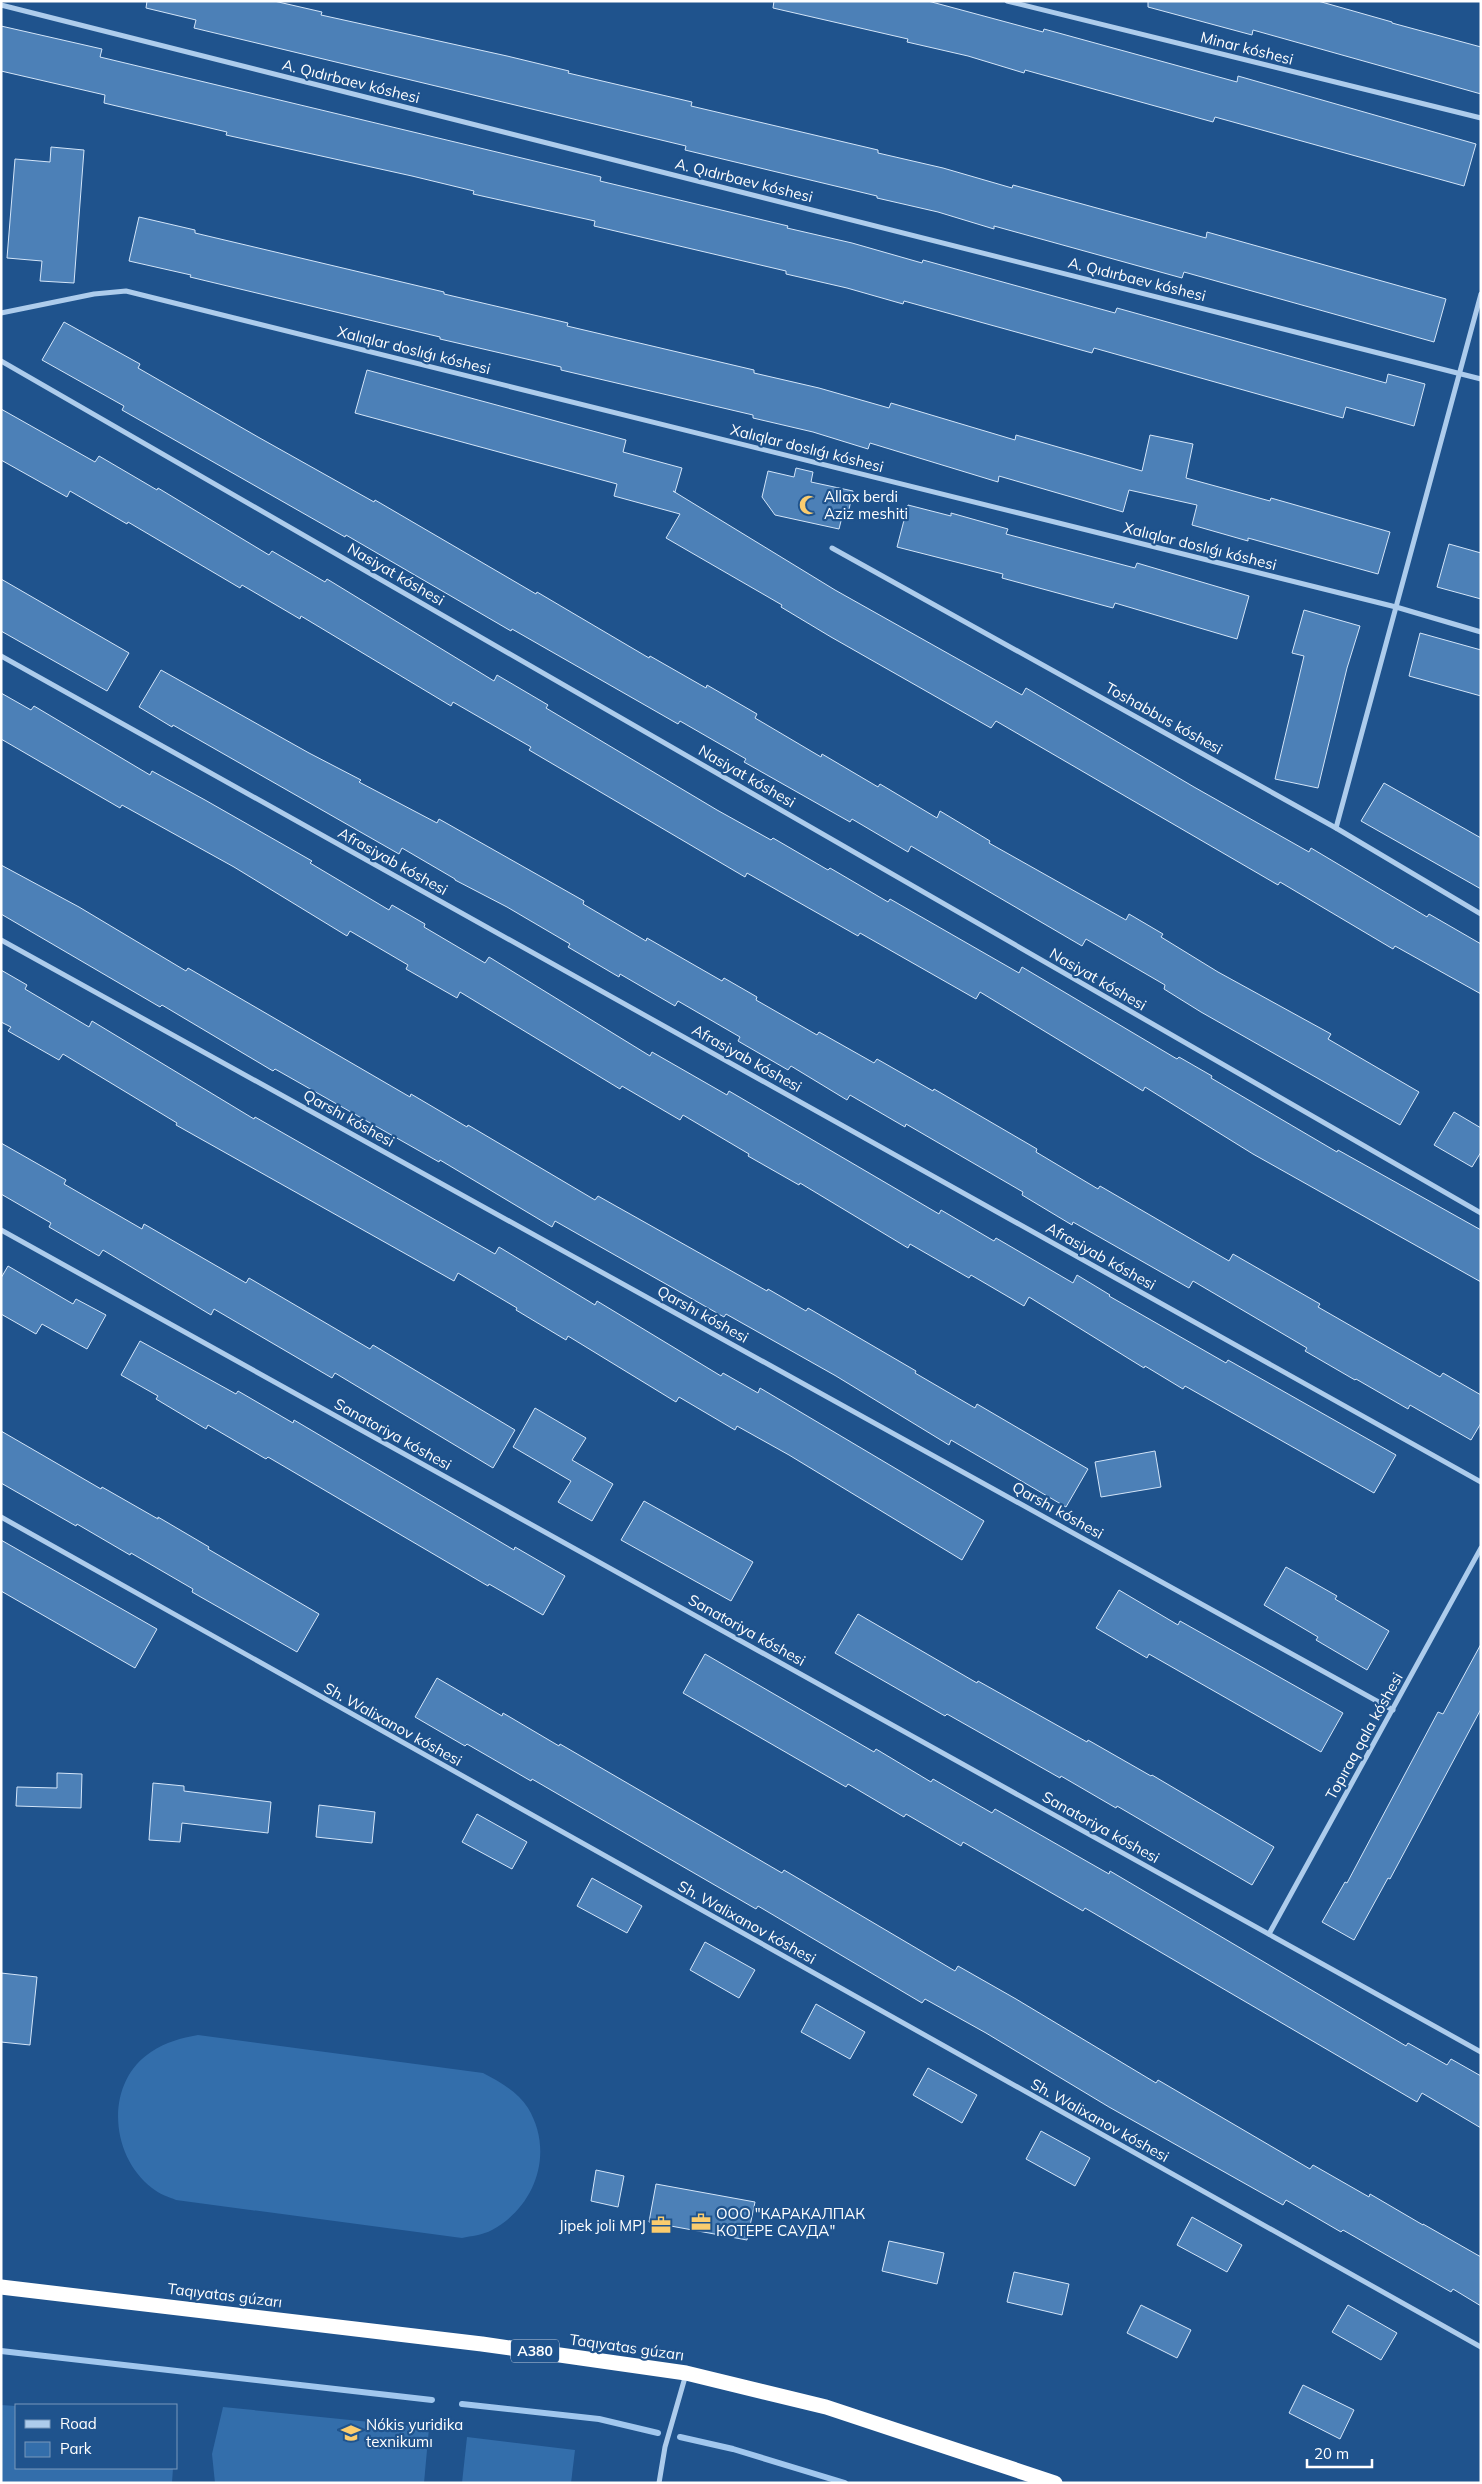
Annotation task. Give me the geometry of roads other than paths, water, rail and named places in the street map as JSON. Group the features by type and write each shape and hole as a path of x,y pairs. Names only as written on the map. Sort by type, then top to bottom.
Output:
{"highway":[{"name":"Taqıyatas gúzarı","path":"1,2287 482,2344 686,2373 826,2407 1055,2483"}],"street":[{"name":"Minar kóshesi","path":"1007,1 1481,118"},
{"name":"A. Qıdırbaev kóshesi","path":"1,5 1481,379"},
{"name":"Xalıqlar doslıǵı kóshesi","path":"1,313 94,294 126,291 1396,608 1481,632"},
{"path":"1336,828 1481,294"},
{"name":"Nasiyat kóshesi","path":"1,361 1481,1213"},
{"name":"Toshabbus kóshesi","path":"832,548 1336,828 1481,914"},
{"name":"Afrasiyab kóshesi","path":"1,656 1481,1482"},
{"name":"Qarshı kóshesi","path":"1,940 1393,1710"},
{"name":"Sanatoriya kóshesi","path":"1,1230 1481,2052"},
{"name":"Sh. Walixanov kóshesi","path":"1,1517 1481,2347"},
{"name":"Topıraq qala kóshesi","path":"1269,1934 1481,1548"},
{"path":"659,2483 666,2447 686,2373"}],"waterway":[{"path":"1,2351 432,2400"},
{"path":"462,2404 599,2419 658,2433"},
{"path":"680,2437 733,2449 845,2483"}],"place":[{"name":"Allax berdi Aziz meshiti","path":"809,505"},
{"name":"ООО \"КАРАКАЛПАК КОТЕРЕ САУДА\"","path":"701,2222"},
{"name":"Jipek joli MPJ","path":"661,2225"},
{"name":"Nókis yuridika texnikumı","path":"351,2433"}]}
